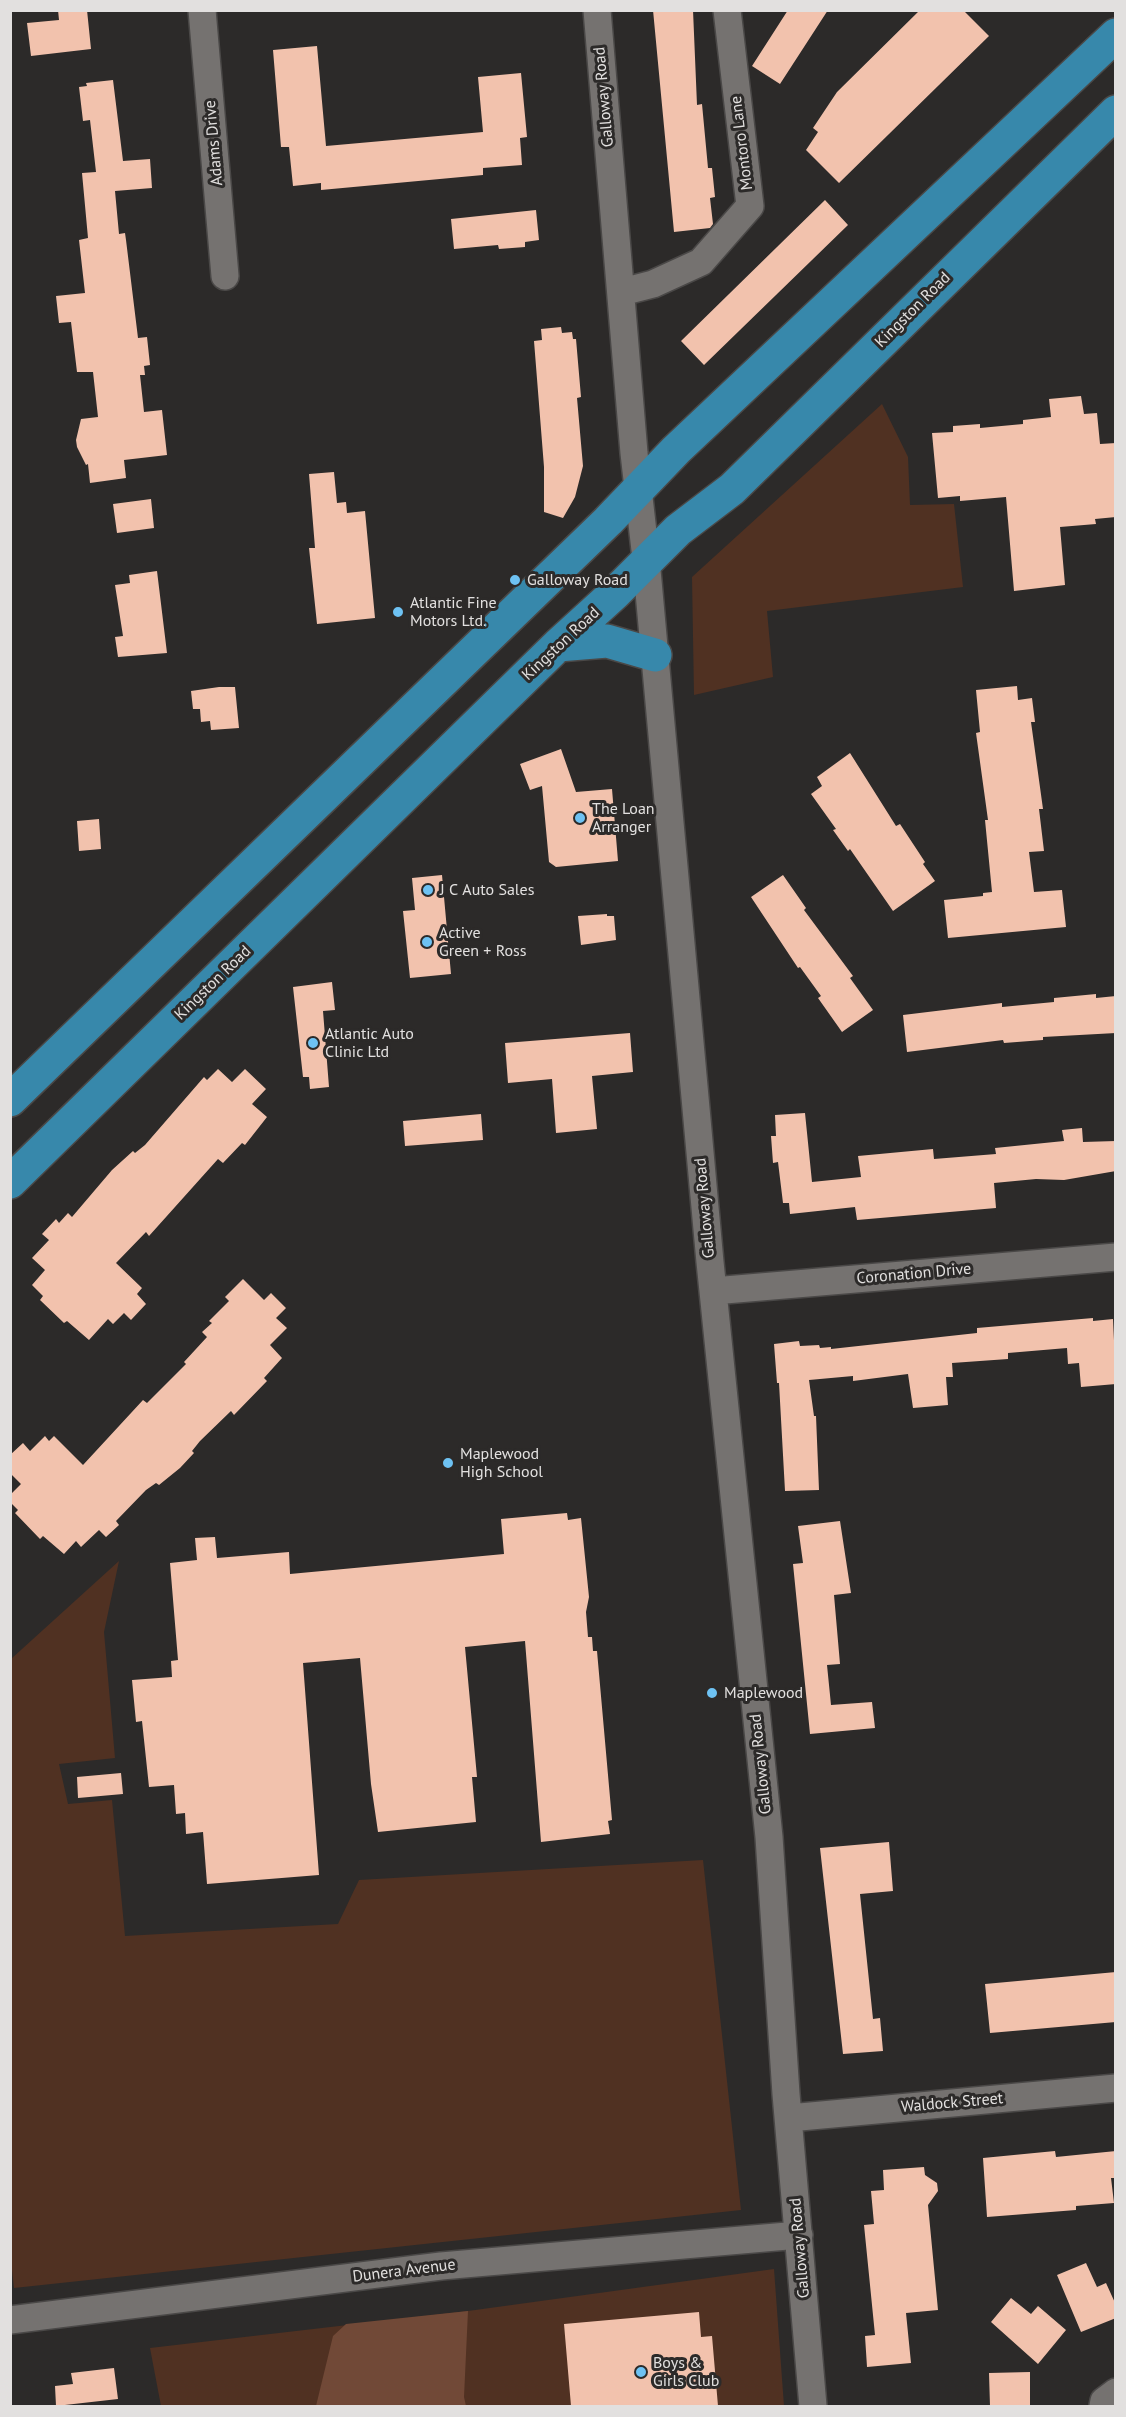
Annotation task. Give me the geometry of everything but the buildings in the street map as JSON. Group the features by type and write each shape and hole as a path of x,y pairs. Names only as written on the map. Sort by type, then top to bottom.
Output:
{"main road":[{"path":"10,1100 639,490 676,450 1116,35"},
{"name":"Kingston Road","path":"10,1182 558,645 614,594 646,559 678,530 732,489 1116,112"},
{"path":"558,645 607,641 655,655"}],"street":[{"name":"Adams Drive","path":"202,10 225,276"},
{"name":"Galloway Road","path":"597,10 639,490 714,1291 769,1837 813,2406"},
{"name":"Montoro Lane","path":"621,292 652,284 701,262 750,207 731,16"},
{"name":"Coronation Drive","path":"714,1291 1116,1257"},
{"name":"Waldock Street","path":"789,2118 1116,2088"},
{"name":"Dunera Avenue","path":"10,2320 441,2266 799,2235"},
{"path":"1103,2406 1104,2401 1116,2392"}],"shaded area":[{"path":"882,404 908,457 910,505 954,504 963,587 767,611 773,677 694,695 692,577"},
{"path":"119,1561 104,1632 115,1758 59,1764 68,1804 112,1800 125,1936 338,1924 359,1880 703,1860 741,2210 14,2288 10,2253 11,1659"},
{"path":"774,2269 784,2406 161,2406 150,2348 468,2311"},
{"path":"468,2311 464,2397 466,2406 316,2406 333,2336 346,2324"}],"place":[{"name":"Galloway Road","path":"515,580"},
{"name":"Atlantic Fine Motors Ltd.","path":"398,612"},
{"name":"The Loan Arranger","path":"580,818"},
{"name":"J C Auto Sales","path":"428,890"},
{"name":"Active Green + Ross","path":"427,942"},
{"name":"Atlantic Auto Clinic Ltd","path":"313,1043"},
{"name":"Maplewood High School","path":"448,1463"},
{"name":"Maplewood","path":"712,1693"},
{"name":"Boys & Girls Club","path":"641,2372"}]}
